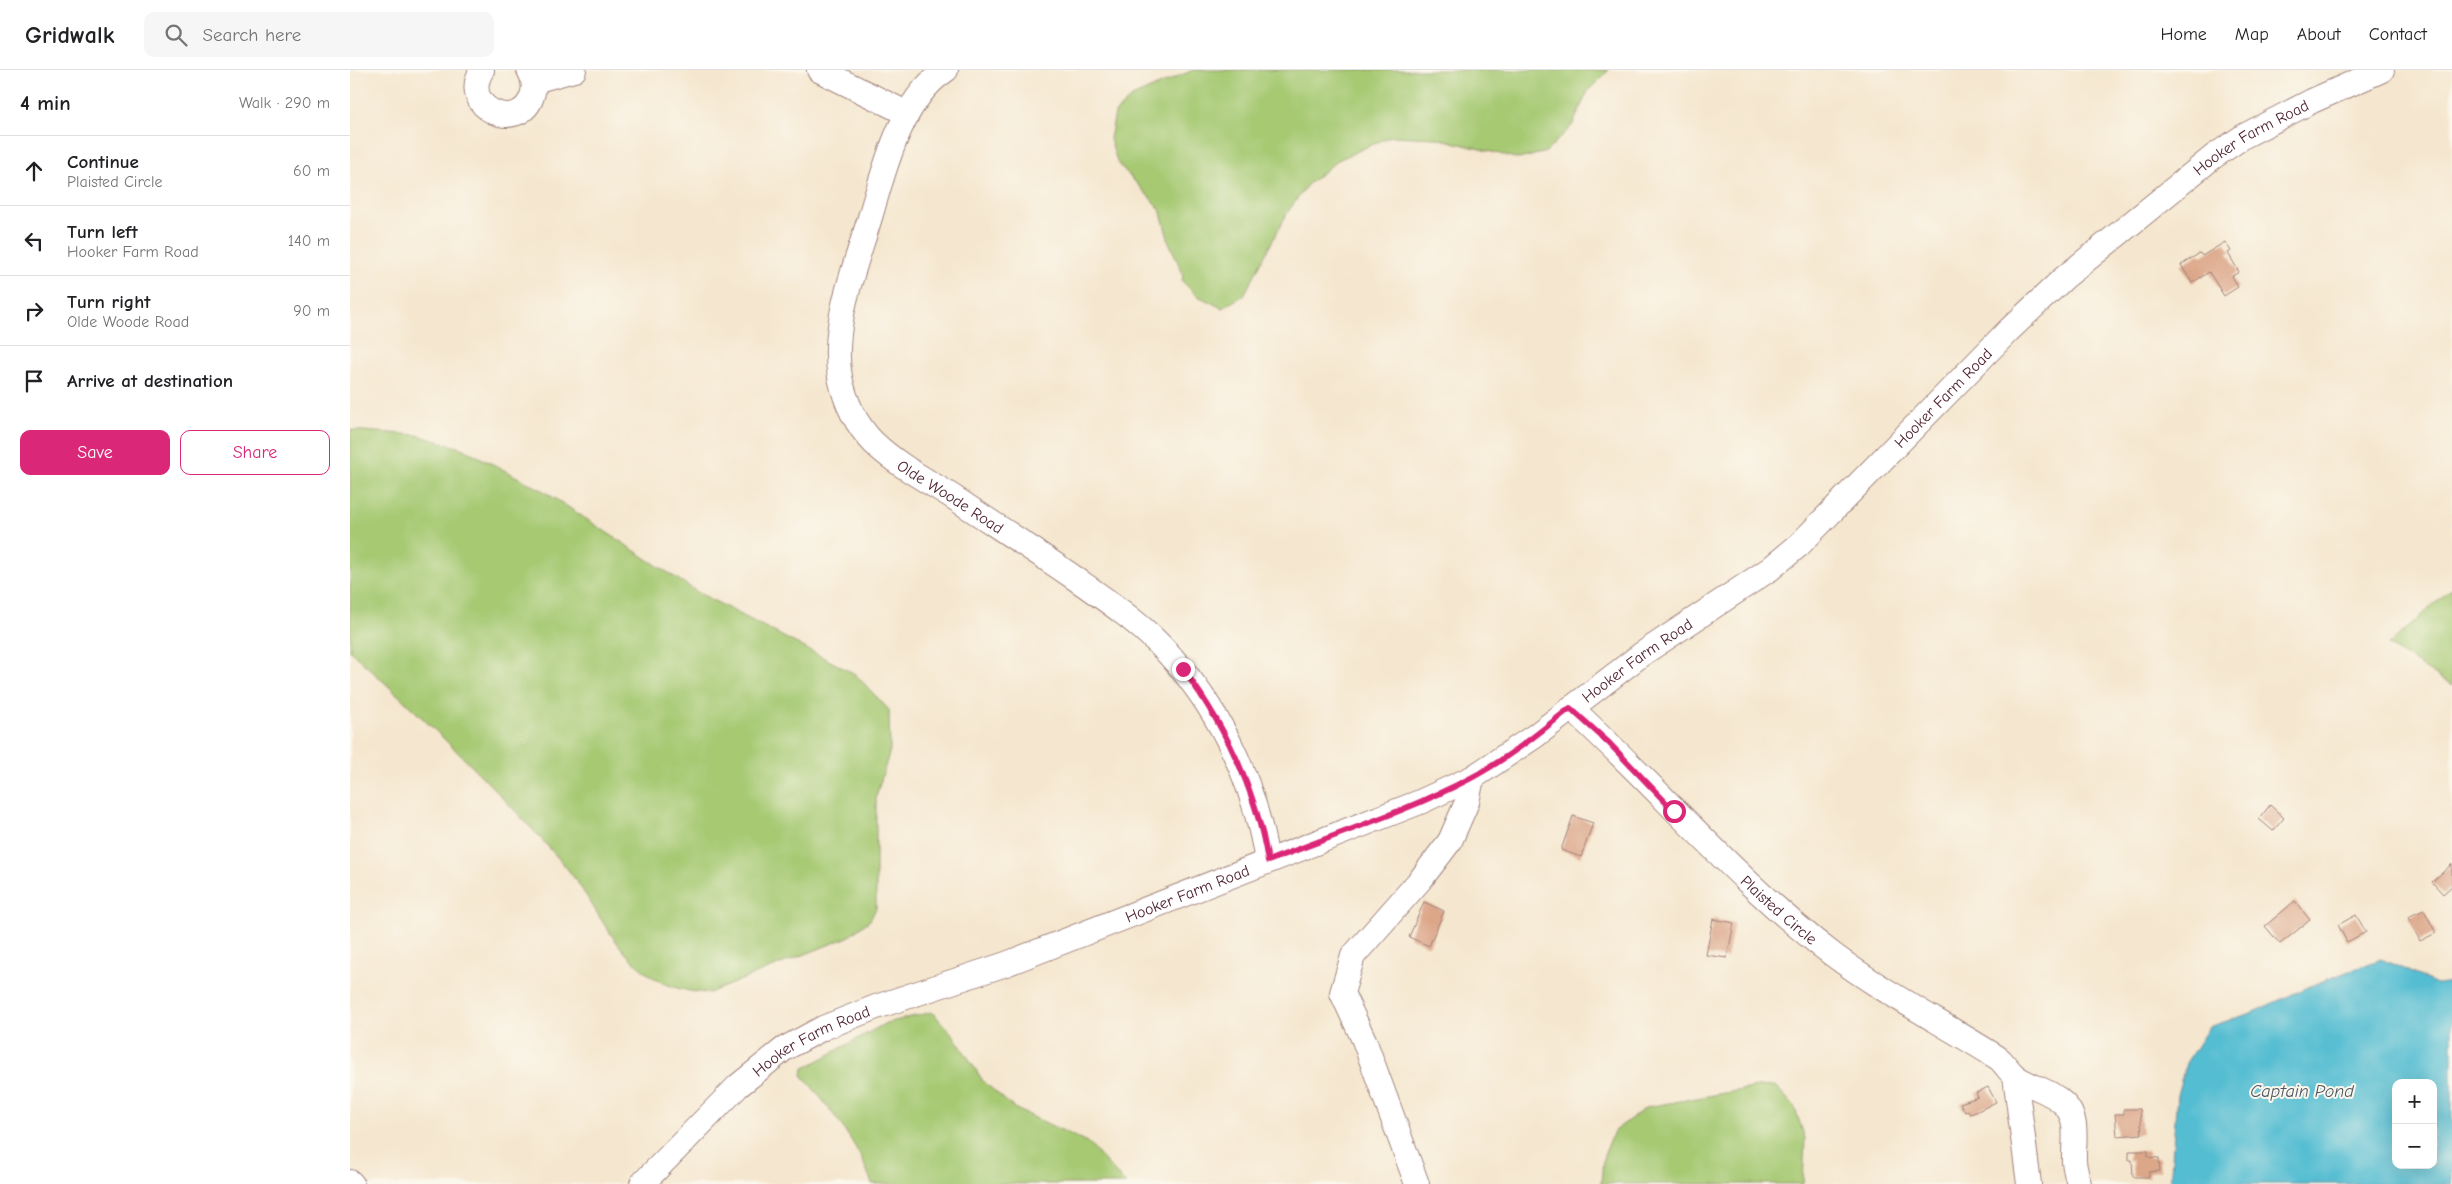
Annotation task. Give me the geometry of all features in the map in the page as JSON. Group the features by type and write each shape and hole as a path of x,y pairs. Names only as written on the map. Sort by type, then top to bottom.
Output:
{"street":[{"path":"482,70 477,81 480,100 492,112 501,115 510,115 526,106 532,99 531,76 574,70"},
{"path":"819,70 906,113"},
{"name":"Olde Woode Road","path":"946,70 930,81 906,113 872,210 842,319 839,337 840,375 852,412 862,428 894,460 1035,550 1097,594 1157,642 1183,669 1210,708 1241,766 1264,837 1268,861"},
{"name":"Hooker Farm Road","path":"642,1184 738,1086 784,1049 816,1032 876,1008 1006,964 1420,802 1472,778 1535,736 1642,654 1770,569 1799,545 2008,331 2064,278 2205,163 2244,136 2277,118 2382,70"},
{"name":"Plaisted Circle","path":"1570,708 1609,743 1674,811 1742,877 1832,954 1908,1004 2000,1059 2015,1076 2053,1094 2066,1106 2074,1121 2074,1163 2079,1184"},
{"path":"1418,1184 1364,1040 1342,992 1353,956 1421,879 1450,841 1467,802 1472,778"},
{"path":"2015,1076 2029,1184"}],"green space":[{"path":"1193,70 1609,70 1588,91 1572,126 1546,152 1519,159 1437,138 1391,136 1338,160 1307,185 1287,213 1244,295 1222,308 1196,295 1182,281 1183,274 1169,242 1160,209 1117,162 1110,139 1115,113 1132,97"},
{"path":"350,430 417,435 464,449 542,490 699,593 855,674 889,710 890,750 876,797 876,908 870,920 848,937 709,993 694,992 665,984 636,964 612,936 572,874 535,832 458,752 350,651"},
{"path":"2452,588 2452,686 2388,645"},
{"path":"932,1012 954,1036 983,1081 1014,1108 1087,1142 1126,1184 872,1184 851,1140 833,1113 802,1075 803,1069 886,1023"},
{"path":"1775,1086 1794,1106 1805,1138 1803,1184 1601,1184 1603,1158 1614,1131 1647,1107 1758,1087"}],"water":[{"name":"Captain Pond","path":"2381,959 2437,984 2452,982 2452,1184 2170,1184 2177,1095 2186,1063 2209,1027 2251,1013 2315,984"}],"building":[{"path":"2225,242 2231,251 2228,253 2239,272 2232,276 2238,287 2224,296 2209,272 2192,283 2181,265 2200,253 2202,256"},
{"path":"2270,805 2284,818 2273,831 2259,819"},
{"path":"1573,816 1593,823 1581,857 1561,850"},
{"path":"2452,864 2452,886 2443,894 2432,882"},
{"path":"2295,901 2310,920 2280,944 2265,926"},
{"path":"1424,902 1444,911 1429,946 1409,937"},
{"path":"2424,910 2436,933 2420,941 2408,917"},
{"path":"2356,915 2366,932 2347,942 2338,925"},
{"path":"1713,919 1734,923 1727,958 1706,955"},
{"path":"1988,1087 1996,1102 1970,1114 1968,1111 1965,1112 1960,1103 1978,1097 1976,1093"},
{"path":"2124,1109 2140,1109 2142,1134 2117,1136 2115,1114 2124,1114"},
{"path":"2129,1151 2148,1151 2148,1157 2159,1158 2160,1171 2149,1172 2149,1177 2133,1177 2132,1160 2129,1160"}],"route":[{"path":"1183,669 1205,700 1241,766 1264,837 1268,861 1420,802 1472,778 1535,736 1570,708 1609,743 1674,811"}]}
